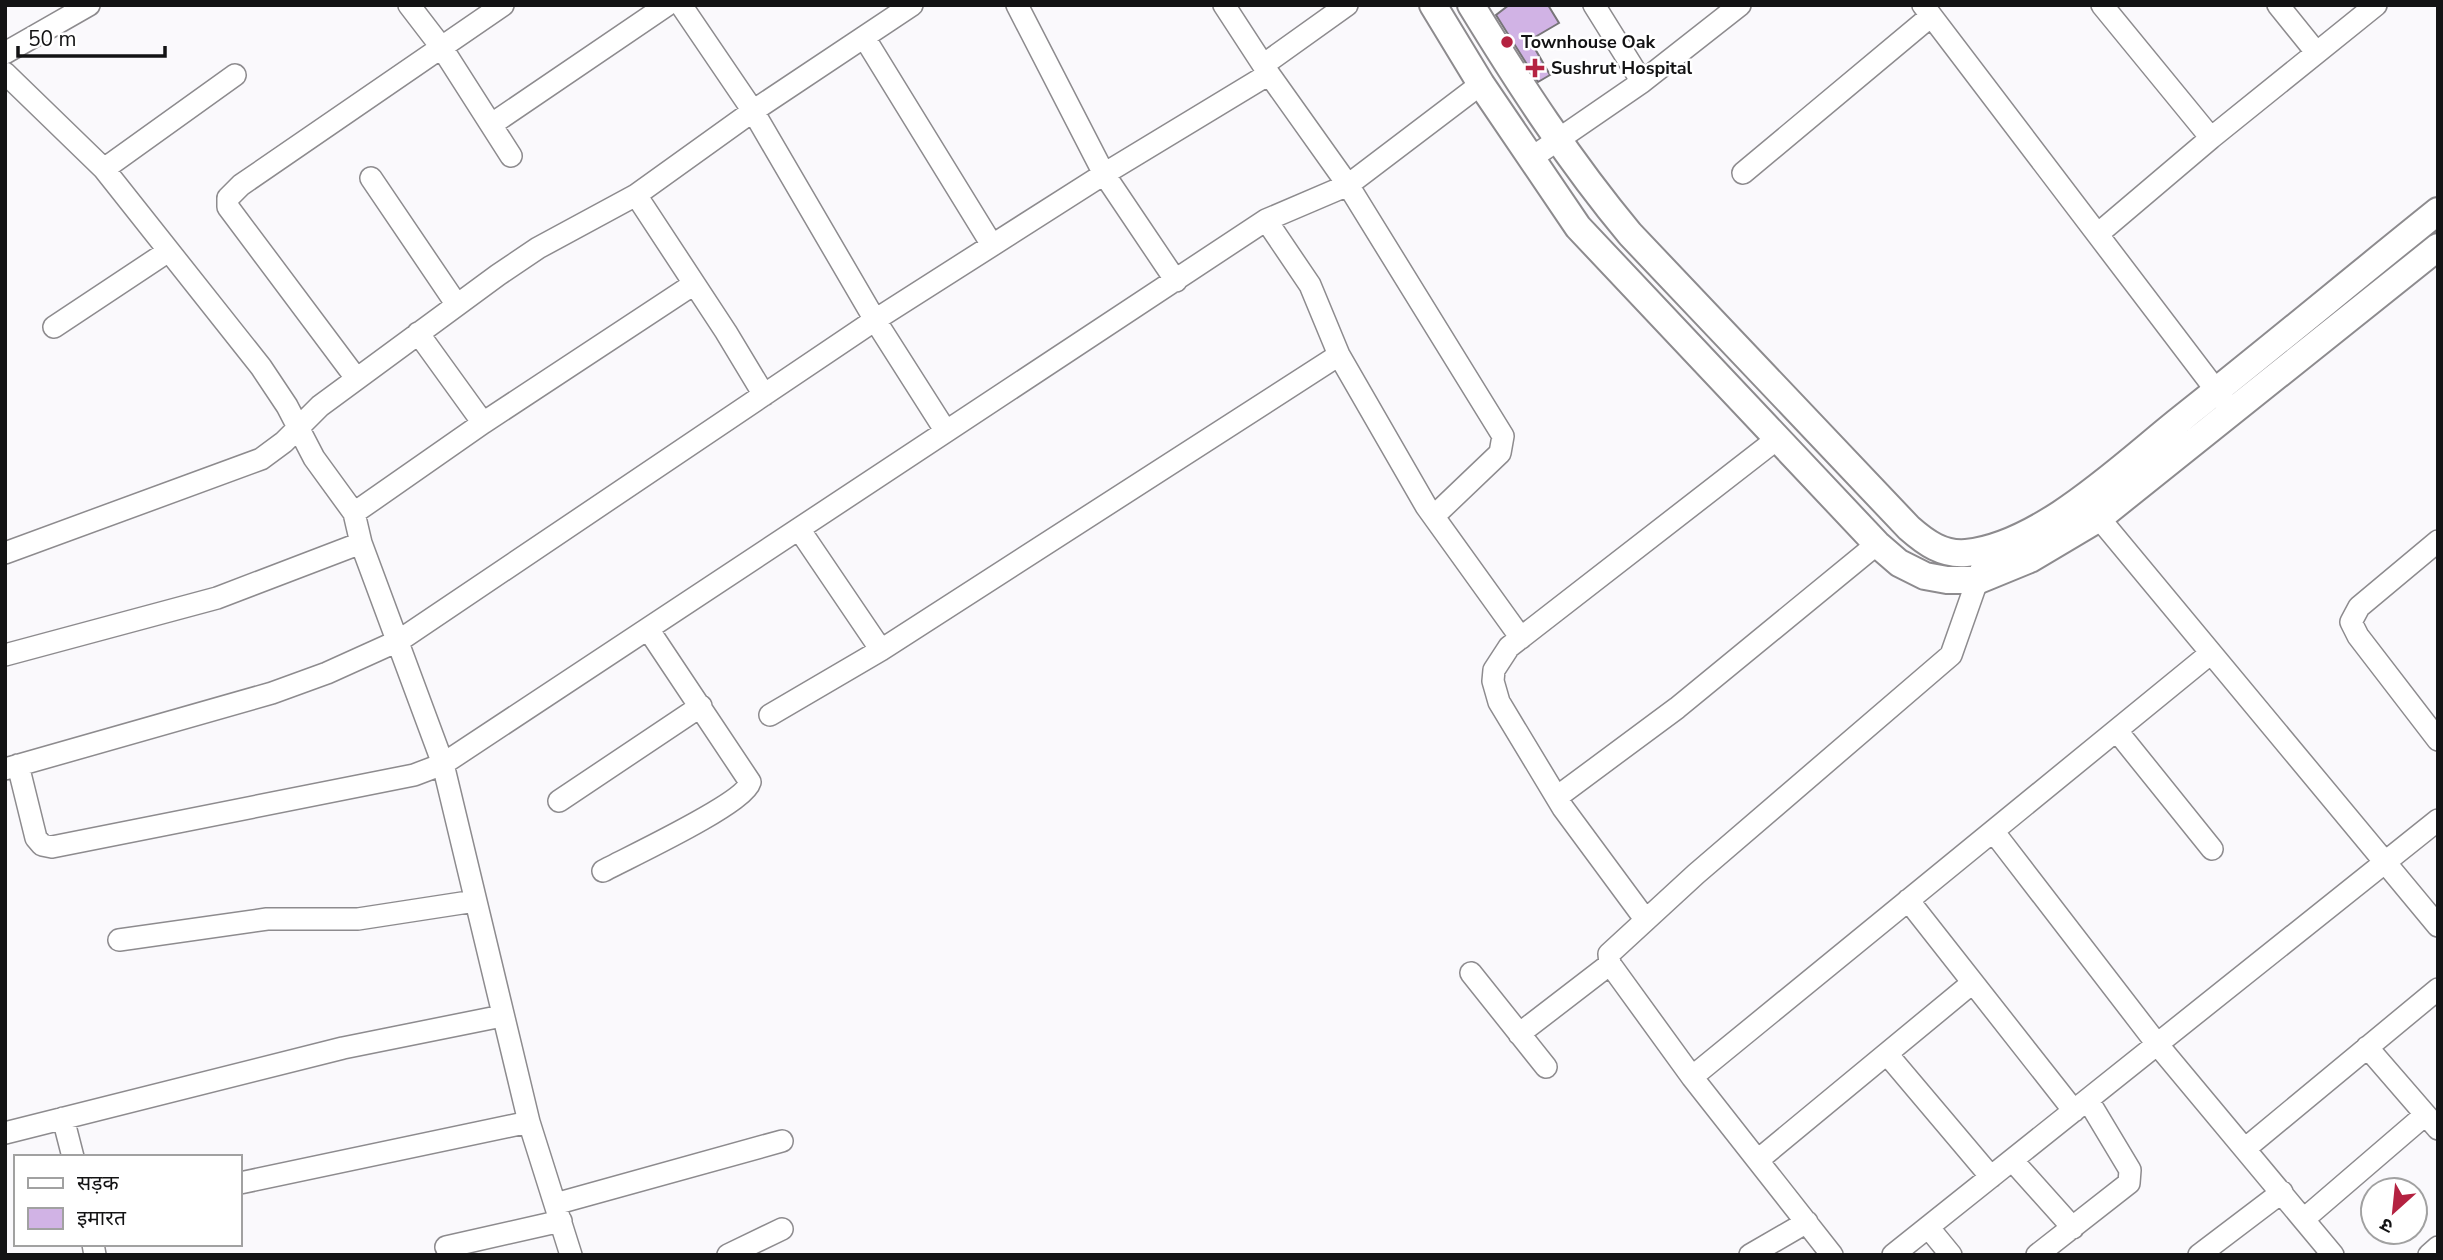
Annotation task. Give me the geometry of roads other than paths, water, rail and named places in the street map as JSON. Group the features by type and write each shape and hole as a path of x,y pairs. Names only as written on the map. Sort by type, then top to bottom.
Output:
{"street":[{"path":"5,53 89,5"},
{"path":"409,5 442,48 511,156"},
{"path":"356,378 228,207 228,198 241,185 503,5"},
{"path":"492,124 667,5"},
{"path":"681,5 753,111 875,320 945,430"},
{"path":"5,553 240,468 274,451 309,414 538,248 636,195 753,111 912,5"},
{"path":"1017,5 1104,174 1176,281"},
{"path":"1224,5 1266,70 1348,185 1503,436 1500,453 1434,516"},
{"path":"1347,5 1266,70 875,320 400,640 282,690 11,767 36,838 42,845 52,847 401,778 443,764 1266,220 1348,185 1481,84"},
{"path":"1433,5 1481,84 1578,227 1877,544 1899,563 1925,576 1979,580 2030,559 2099,517 2224,401 2438,211"},
{"path":"1471,5 1558,139 1630,234 1909,528 1928,544 1947,552 1964,553 1987,548 2039,526 2224,401 2438,247"},
{"path":"1594,5 1642,82"},
{"path":"1530,159 1642,82 1740,5"},
{"path":"2102,5 2211,138"},
{"path":"2278,5 2316,52"},
{"path":"2099,233 2211,138 2376,5"},
{"path":"1742,173 1927,11 2099,233 2224,401"},
{"path":"864,37 992,245"},
{"path":"5,73 104,169 167,252 261,367 314,457 354,513 361,543 400,640 443,764 529,1122 571,1255"},
{"path":"104,169 235,75"},
{"path":"371,178 457,305"},
{"path":"636,195 764,395"},
{"path":"1266,220 1310,285 1339,355 1434,516 1521,638"},
{"path":"54,327 167,252"},
{"path":"354,513 483,423 694,284"},
{"path":"418,333 483,423"},
{"path":"770,715 881,650 1339,355"},
{"path":"1645,919 1557,797 1499,702 1493,681 1500,659 1521,638 1777,439"},
{"path":"2099,517 2438,926"},
{"path":"799,528 881,650"},
{"path":"2438,541 2359,607 2351,622 2358,636 2438,740"},
{"path":"5,655 217,598 361,543"},
{"path":"1557,797 1677,708 1877,544"},
{"path":"1832,1255 1692,1077 1610,964 1609,954 1645,919 1951,656 1979,580 1987,548"},
{"path":"603,871 690,826 748,788 747,773 648,629"},
{"path":"1692,1077 2211,653"},
{"path":"559,800 701,706"},
{"path":"2117,731 2212,849"},
{"path":"1893,1255 2438,820"},
{"path":"1993,831 2157,1044 2333,1255"},
{"path":"1908,900 1971,984 2081,1105 2130,1170 2130,1177 2124,1189 2037,1255"},
{"path":"119,940 267,919 358,919 475,901"},
{"path":"1519,1034 1610,964"},
{"path":"1471,974 1546,1067"},
{"path":"1758,1160 1971,984"},
{"path":"2246,1148 2438,989"},
{"path":"6,1130 343,1048 502,1016"},
{"path":"2304,1219 2432,1122 2367,1047"},
{"path":"1887,1054 1991,1177"},
{"path":"63,1118 72,1155"},
{"path":"242,1183 529,1122"},
{"path":"446,1247 782,1141"},
{"path":"2012,1160 2073,1228"},
{"path":"2199,1255 2282,1192"},
{"path":"1750,1255 1807,1222"},
{"path":"1928,1227 1951,1255"},
{"path":"728,1255 782,1228"},
{"path":"2429,1255 2438,1247"}],"place":[{"name":"Townhouse Oak","path":"1507,42"},
{"name":"Sushrut Hospital","path":"1535,68"}]}
